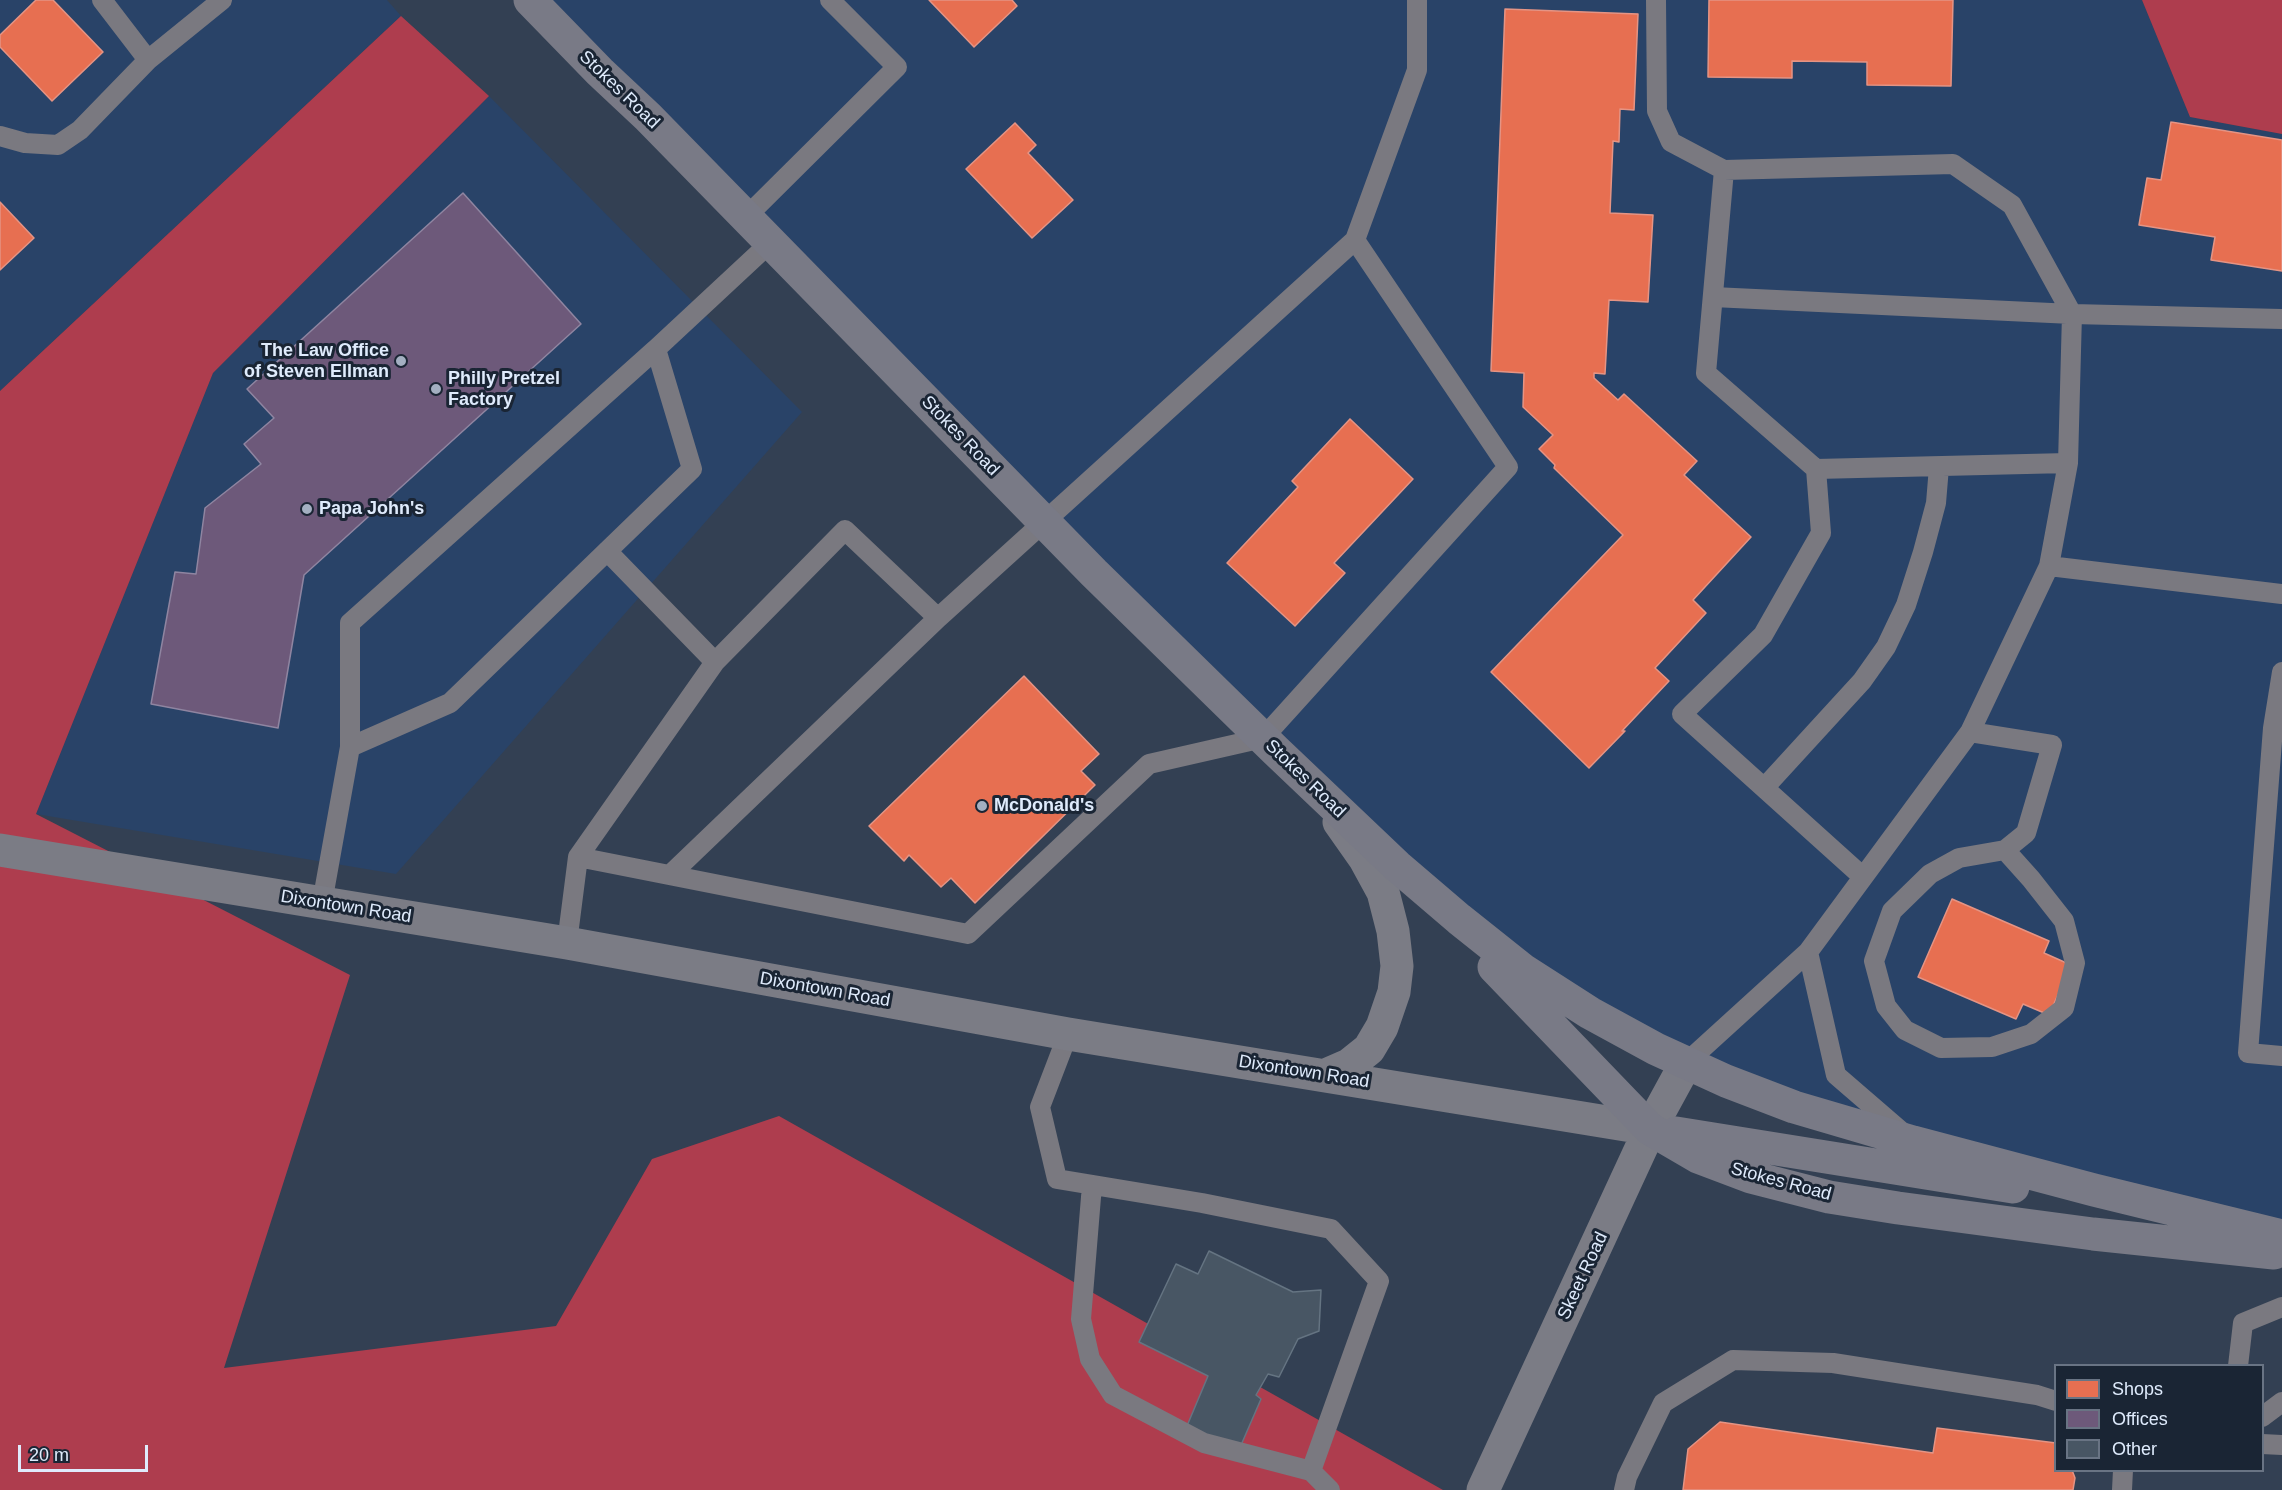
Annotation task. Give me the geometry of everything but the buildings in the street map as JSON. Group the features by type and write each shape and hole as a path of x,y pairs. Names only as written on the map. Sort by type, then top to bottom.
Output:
{"main road":[{"name":"Stokes Road","path":"530,0 1044,521 1263,738 1397,866 1650,1129 1698,1157 1751,1178 1829,1197 2093,1234 2282,1253"},
{"name":"Stokes Road","path":"1397,866 1523,970 1590,1013 1726,1082 1794,1107 1913,1142 2204,1218 2282,1236"},
{"path":"1650,1129 2204,1218"}],"street":[{"path":"1319,792 1365,859 1383,892 1393,931 1397,966 1394,992 1383,1028 1369,1050 1349,1065 1326,1075"},
{"name":"Dixontown Road","path":"0,850 567,943 1068,1034 1650,1129"},
{"name":"Skeet Road","path":"1483,1490 1650,1129 1686,1063"}],"lane":[{"path":"102,0 148,60"},
{"path":"0,136 25,143 58,145 80,130 148,60 222,0"},
{"path":"746,217 897,67 830,0"},
{"path":"671,874 938,618 1355,240 1417,70 1417,0"},
{"path":"1656,0 1657,111 1671,142 1724,170 1953,164 2012,205 2072,314 2068,464 2049,566 1970,732 1808,952 1686,1063"},
{"path":"1724,170 1706,373 1816,469 2068,464"},
{"path":"578,857 968,934 1149,764 1263,738 1508,467 1355,240"},
{"path":"322,903 350,747 350,623 656,349 771,242"},
{"path":"1713,297 2072,314 2282,319"},
{"path":"350,747 450,703 692,468 656,349"},
{"path":"1764,788 1862,681 1886,647 1906,605 1923,552 1936,502 1939,466"},
{"path":"1816,469 1821,533 1763,635 1682,714 1863,877"},
{"path":"567,943 578,857 715,662 845,530 938,618"},
{"path":"607,551 715,662"},
{"path":"2049,566 2282,594"},
{"path":"2282,672 2248,1053 2282,1056"},
{"path":"1970,732 2052,745 2026,833 2005,850 1959,858 1930,874 1892,911 1874,961 1886,1006 1905,1030 1941,1048 1992,1047 2031,1034 2064,1008 2075,963 2064,921 2005,850"},
{"path":"1808,952 1836,1075 1913,1142"},
{"path":"1068,1034 1040,1107 1057,1179 1202,1203 1331,1228 1378,1281 1311,1471"},
{"path":"1092,1185 1081,1319 1090,1359 1113,1395 1204,1443 1311,1471 1329,1490"},
{"path":"2238,1364 2243,1323 2282,1307"},
{"path":"1624,1490 1627,1477 1663,1403 1733,1360 1833,1363 2037,1395 2054,1401"},
{"path":"2264,1416 2282,1402"},
{"path":"2264,1444 2282,1445"},
{"path":"2122,1490 2123,1472"}],"shaded area":[{"path":"0,0 387,0 401,16 0,391"},
{"path":"530,0 2142,0 2190,117 2282,134 2282,1236 1854,1126 1523,970"},
{"path":"2142,0 2282,0 2282,134 2190,117"},
{"path":"401,16 489,96 213,373 36,814 350,975 224,1368 556,1326 652,1159 779,1116 1443,1490 0,1490 0,391"},
{"path":"489,96 802,412 396,874 36,814 213,373"}],"place":[{"name":"The Law Office of Steven Ellman","path":"401,361"},
{"name":"Philly Pretzel Factory","path":"436,389"},
{"name":"Papa John's","path":"307,509"},
{"name":"McDonald's","path":"982,806"}]}
